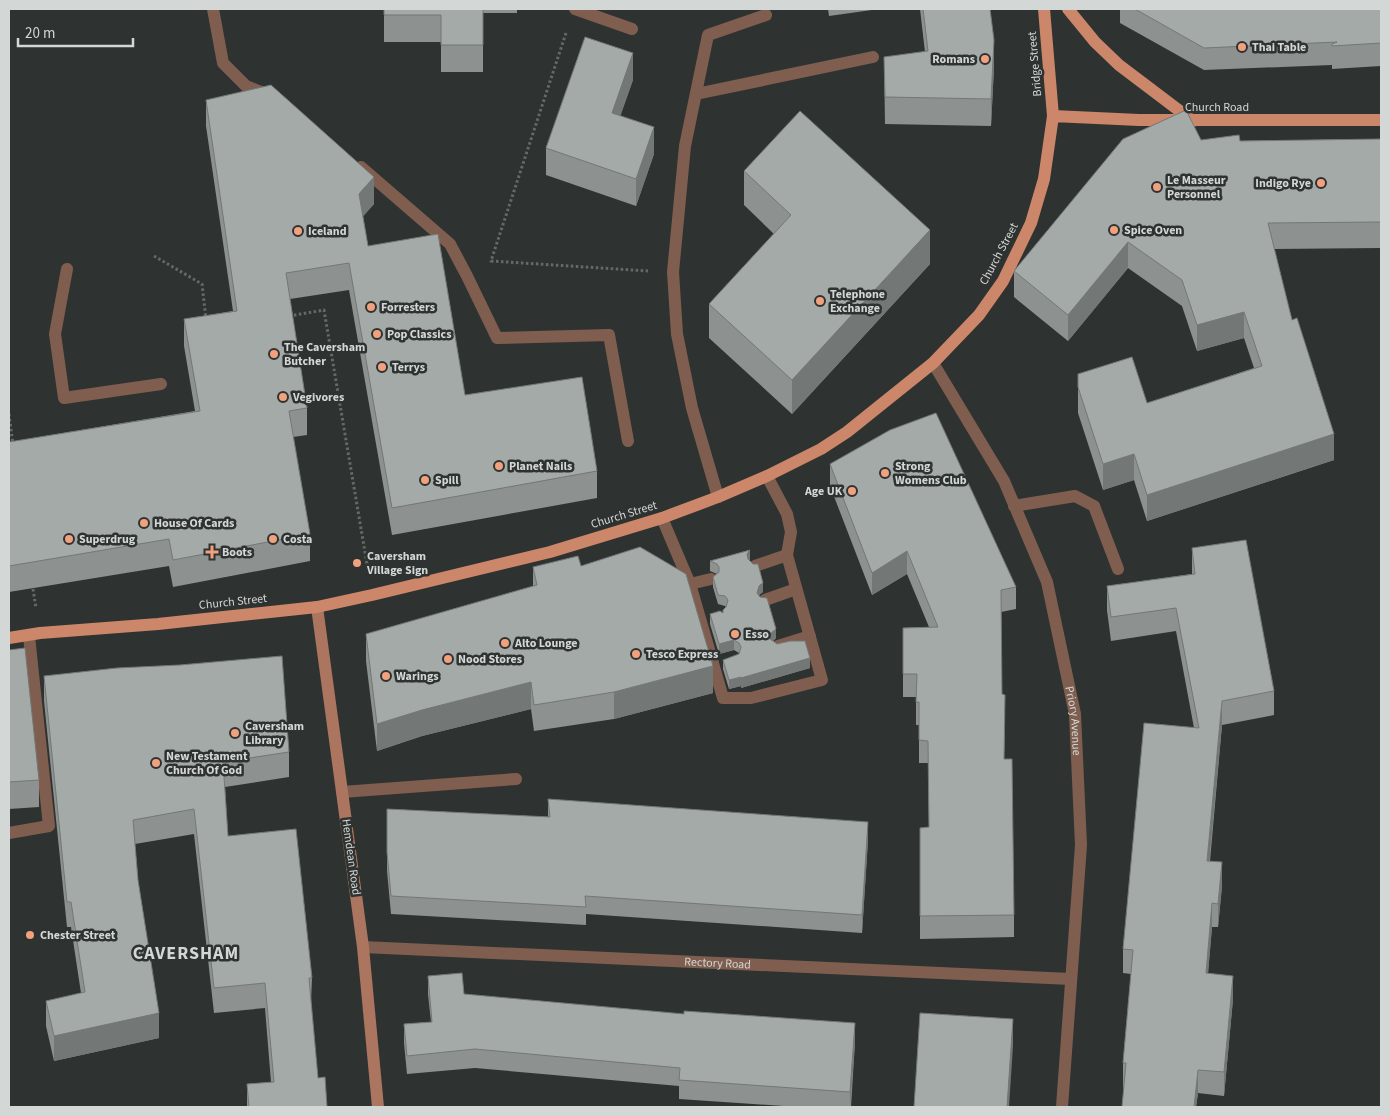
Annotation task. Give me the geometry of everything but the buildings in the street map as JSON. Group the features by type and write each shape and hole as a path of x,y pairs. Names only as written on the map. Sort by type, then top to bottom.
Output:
{"main road":[{"name":"Bridge Street","path":"1044,9 1053,116"},
{"path":"1068,9 1094,42 1119,65 1193,120"},
{"name":"Church Road","path":"1053,116 1193,120 1381,120"},
{"name":"Church Street","path":"9,638 317,607 372,595 550,552 662,518 767,476 821,449 847,432 933,364 979,315 1003,281 1031,223 1044,179 1053,116"}],"street":[{"path":"213,9 223,63 246,86 278,99"},
{"path":"575,9 632,29"},
{"path":"718,497 692,408 677,334 673,272 685,146 708,36 766,15"},
{"path":"696,94 873,57"},
{"path":"353,160 450,244 497,338 609,335 628,441"},
{"path":"67,269 55,334 64,398 161,384"},
{"name":"Priory Avenue","path":"933,364 1004,481 1047,582 1075,714 1081,845 1062,1107"},
{"path":"662,518 690,584 723,698 751,698 822,680 787,555 791,532 787,514 767,476"},
{"path":"1014,506 1075,496 1094,506 1118,569"},
{"path":"755,566 787,555"},
{"path":"690,584 711,580"},
{"path":"765,600 796,590"},
{"name":"Hemdean Road","path":"317,607 363,947 378,1107"},
{"path":"700,619 713,614"},
{"path":"9,833 49,826 29,636"},
{"path":"778,646 810,636"},
{"path":"713,664 726,660"},
{"path":"342,792 516,779"},
{"name":"Rectory Road","path":"363,947 1071,979"}],"path":[{"path":"568,27 491,260 673,272"},
{"path":"154,256 202,284 208,328"},
{"path":"288,316 324,310 372,595"},
{"path":"9,414 13,450"}],"place":[{"name":"Thai Table","path":"1242,47"},
{"name":"Romans","path":"985,59"},
{"name":"Indigo Rye","path":"1321,183"},
{"name":"Le Masseur Personnel","path":"1157,187"},
{"name":"Spice Oven","path":"1114,230"},
{"name":"Iceland","path":"298,231"},
{"name":"Telephone Exchange","path":"820,301"},
{"name":"Forresters","path":"371,307"},
{"name":"Pop Classics","path":"377,334"},
{"name":"The Caversham Butcher","path":"274,354"},
{"name":"Terrys","path":"382,367"},
{"name":"Vegivores","path":"283,397"},
{"name":"Planet Nails","path":"499,466"},
{"name":"Strong Womens Club","path":"885,473"},
{"name":"Spill","path":"425,480"},
{"name":"Age UK","path":"852,491"},
{"name":"House Of Cards","path":"144,523"},
{"name":"Superdrug","path":"69,539"},
{"name":"Costa","path":"273,539"},
{"name":"Boots","path":"212,552"},
{"name":"Caversham Village Sign","path":"357,563"},
{"name":"Esso","path":"735,634"},
{"name":"Alto Lounge","path":"505,643"},
{"name":"Tesco Express","path":"636,654"},
{"name":"Nood Stores","path":"448,659"},
{"name":"Warings","path":"386,676"},
{"name":"Caversham Library","path":"235,733"},
{"name":"New Testament Church Of God","path":"156,763"},
{"name":"Chester Street","path":"30,935"}],"district":[{"name":"CAVERSHAM","path":"186,953"}]}
